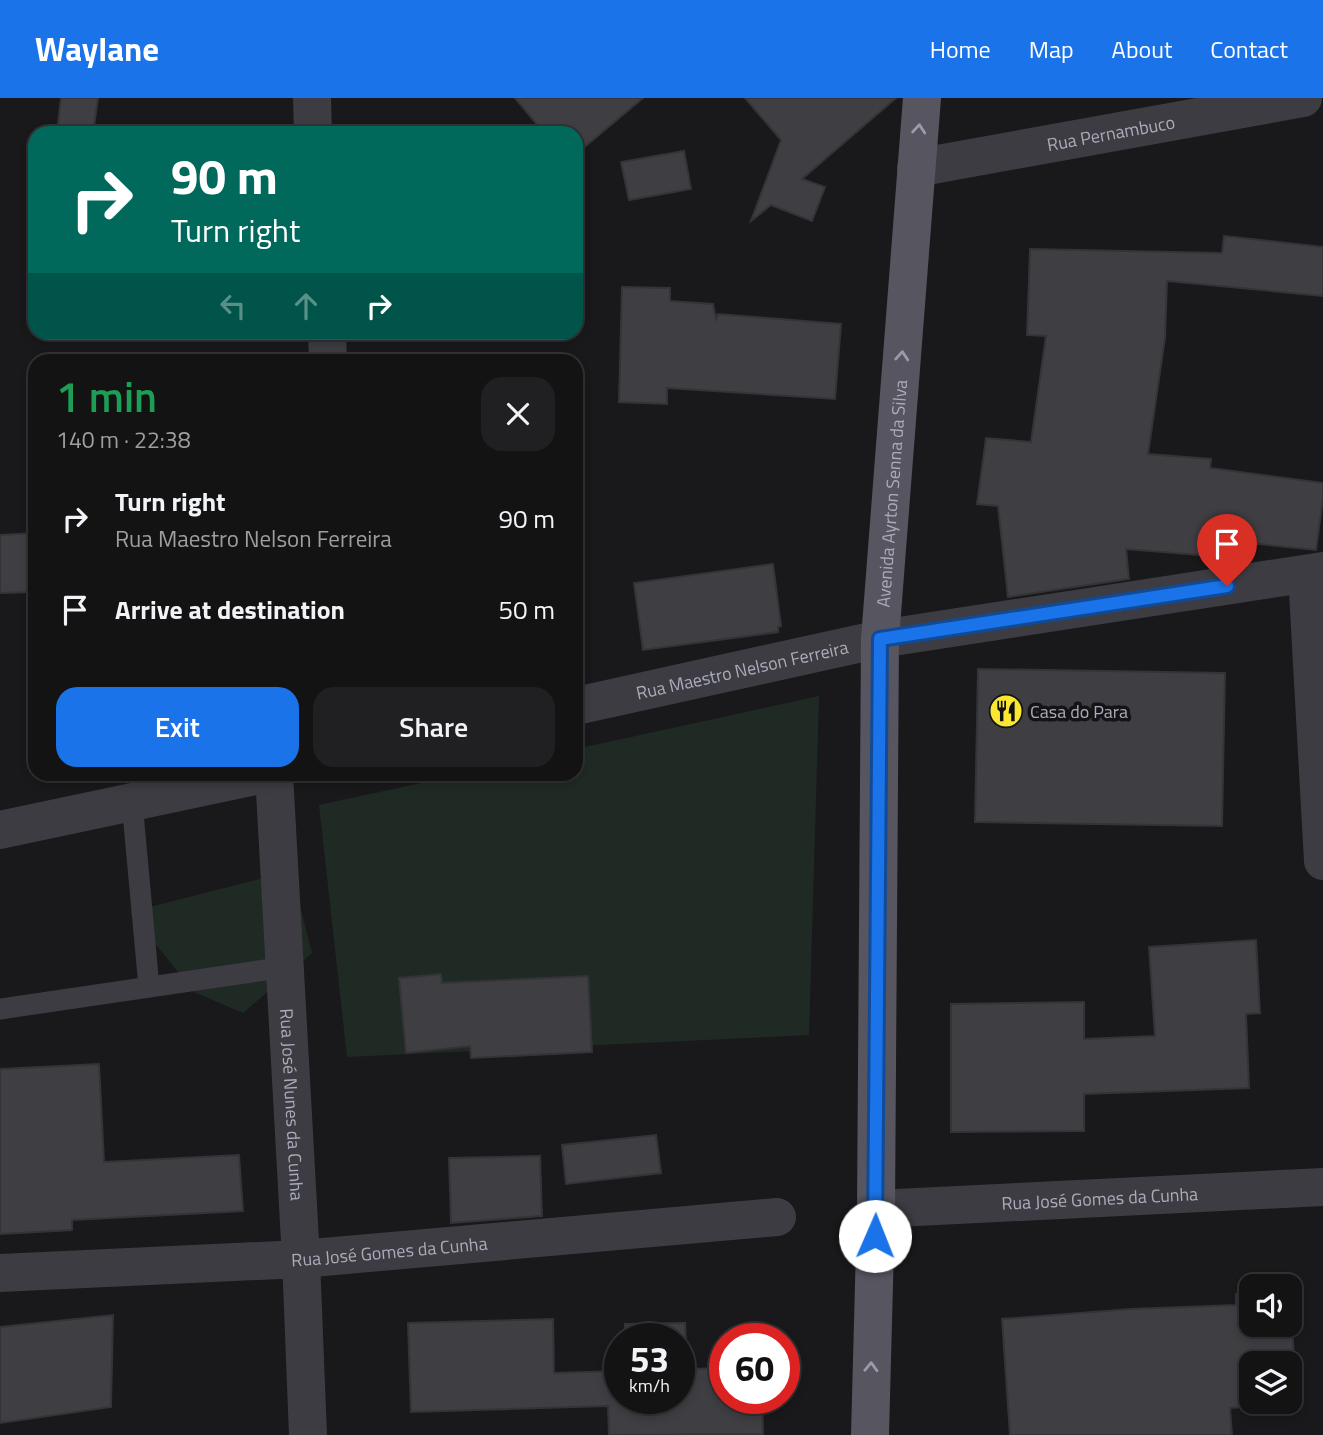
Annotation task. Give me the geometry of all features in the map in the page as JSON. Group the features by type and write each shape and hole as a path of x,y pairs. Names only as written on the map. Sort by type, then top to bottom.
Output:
{"main road":[{"name":"Avenida Ayrton Senna da Silva","path":"870,1435 876,1209 880,639 922,98"}],"street":[{"path":"312,98 313,126"},
{"name":"Rua Pernambuco","path":"916,167 1303,98"},
{"path":"1315,572 1323,862"},
{"name":"Rua Maestro Nelson Ferreira","path":"583,704 880,639 1315,572"},
{"path":"0,830 232,781"},
{"name":"Rua José Nunes da Cunha","path":"274,781 308,1435"},
{"name":"Rua José Gomes da Cunha","path":"876,1209 1323,1187"},
{"name":"Rua José Gomes da Cunha","path":"0,1273 300,1259 777,1217"}],"lane":[{"path":"132,802 149,987"},
{"path":"0,1009 285,967"}],"shaded area":[{"path":"819,696 809,1035 347,1057 319,805 430,781 583,781 583,747"},
{"path":"291,871 312,953 243,1013 194,992 130,912"}],"building":[{"path":"61,98 98,98 94,126 58,126"},
{"path":"515,98 643,98 583,148 583,126 538,126"},
{"path":"745,98 896,98 802,179 825,187 812,221 771,205 751,221 781,140"},
{"path":"684,151 691,189 629,200 621,162"},
{"path":"1224,236 1323,247 1323,296 1167,281 1165,338 1148,454 1211,459 1210,468 1323,483 1316,550 1240,542 1236,558 1126,549 1129,579 1008,597 998,506 977,504 986,438 1031,442 1046,336 1027,335 1030,249 1222,253"},
{"path":"622,287 670,288 670,301 713,304 716,319 718,314 841,324 835,399 667,388 667,404 619,402"},
{"path":"28,533 28,592 0,593 0,535"},
{"path":"773,564 781,626 778,627 778,632 643,650 634,583"},
{"path":"978,669 1225,673 1222,826 975,822"},
{"path":"1256,940 1260,1013 1246,1014 1249,1088 1084,1094 1084,1131 951,1132 951,1004 1084,1002 1084,1039 1155,1036 1149,947"},
{"path":"441,974 442,983 588,976 592,1052 471,1058 470,1046 406,1053 399,978"},
{"path":"99,1064 104,1162 239,1155 243,1211 72,1220 72,1230 0,1234 0,1069"},
{"path":"656,1135 661,1173 566,1184 562,1145"},
{"path":"540,1156 542,1216 451,1223 449,1158"},
{"path":"1236,1294 1239,1294 1239,1337 1293,1337 1294,1351 1239,1351 1239,1407 1230,1408 1232,1435 1010,1435 1002,1319 1131,1309 1236,1305"},
{"path":"113,1315 111,1407 0,1423 0,1327"},
{"path":"553,1319 554,1373 604,1371 604,1406 411,1412 408,1323"},
{"path":"709,1368 709,1414 762,1414 763,1434 609,1435 608,1414 695,1414 695,1369"}],"place":[{"name":"Casa do Para","path":"1006,711"}],"route":[{"path":"875,1236 880,639 1227,586"}]}
